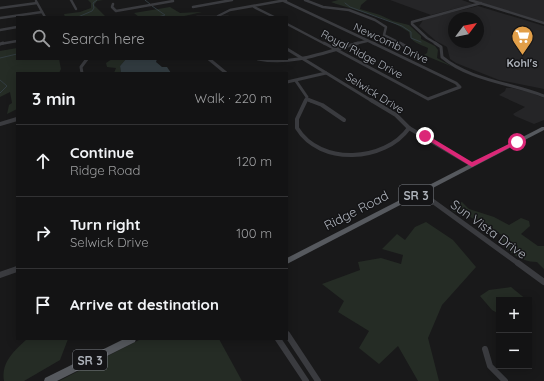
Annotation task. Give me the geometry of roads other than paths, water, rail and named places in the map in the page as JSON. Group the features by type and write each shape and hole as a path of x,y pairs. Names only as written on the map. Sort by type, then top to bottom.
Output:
{"main road":[{"name":"Ridge Road","path":"288,259 544,128"},
{"name":"SR 3","path":"48,381 130,340"}],"street":[{"path":"71,0 76,9"},
{"path":"113,4 112,7 116,11 177,0"},
{"path":"193,7 232,0"},
{"path":"218,16 230,10 285,0"},
{"name":"Newcomb Drive","path":"285,0 367,41 456,82 460,87 428,99"},
{"path":"304,0 320,6 347,9 375,20 386,27 384,35 409,48"},
{"path":"470,0 544,23"},
{"path":"0,8 36,1 44,16"},
{"path":"481,3 415,20 412,24 427,38 441,47 444,60 491,82 523,88 544,94"},
{"path":"254,6 272,16"},
{"path":"0,18 42,12"},
{"name":"Royal Ridge Drive","path":"288,25 428,99"},
{"path":"0,30 16,27"},
{"path":"0,44 16,41"},
{"path":"261,60 267,62 281,62 367,41"},
{"name":"Selwick Drive","path":"288,50 396,115 409,128 472,165"},
{"path":"82,72 81,68 86,60"},
{"path":"210,60 225,72"},
{"path":"288,82 326,73"},
{"path":"296,81 305,93 307,99 296,120 298,129 318,148 333,154 352,156 370,153 401,139 409,128"},
{"path":"307,99 322,104 344,120"},
{"path":"0,124 16,120"},
{"name":"Sun Vista Drive","path":"420,192 544,282"},
{"path":"0,275 16,269"},
{"path":"288,336 318,381"},
{"path":"279,340 306,381"},
{"path":"284,347 292,342"},
{"path":"485,349 490,366 505,381"}],"waterway":[{"path":"80,16 92,11 94,8 93,3 97,0"},
{"path":"145,0 150,4"},
{"path":"345,3 350,7 402,26 411,32 411,38 421,42"},
{"path":"152,6 165,15 162,16"},
{"path":"0,58 16,54"},
{"path":"0,80 7,86 0,93"}],"place":[{"name":"Kohl's","path":"522,56"}]}
